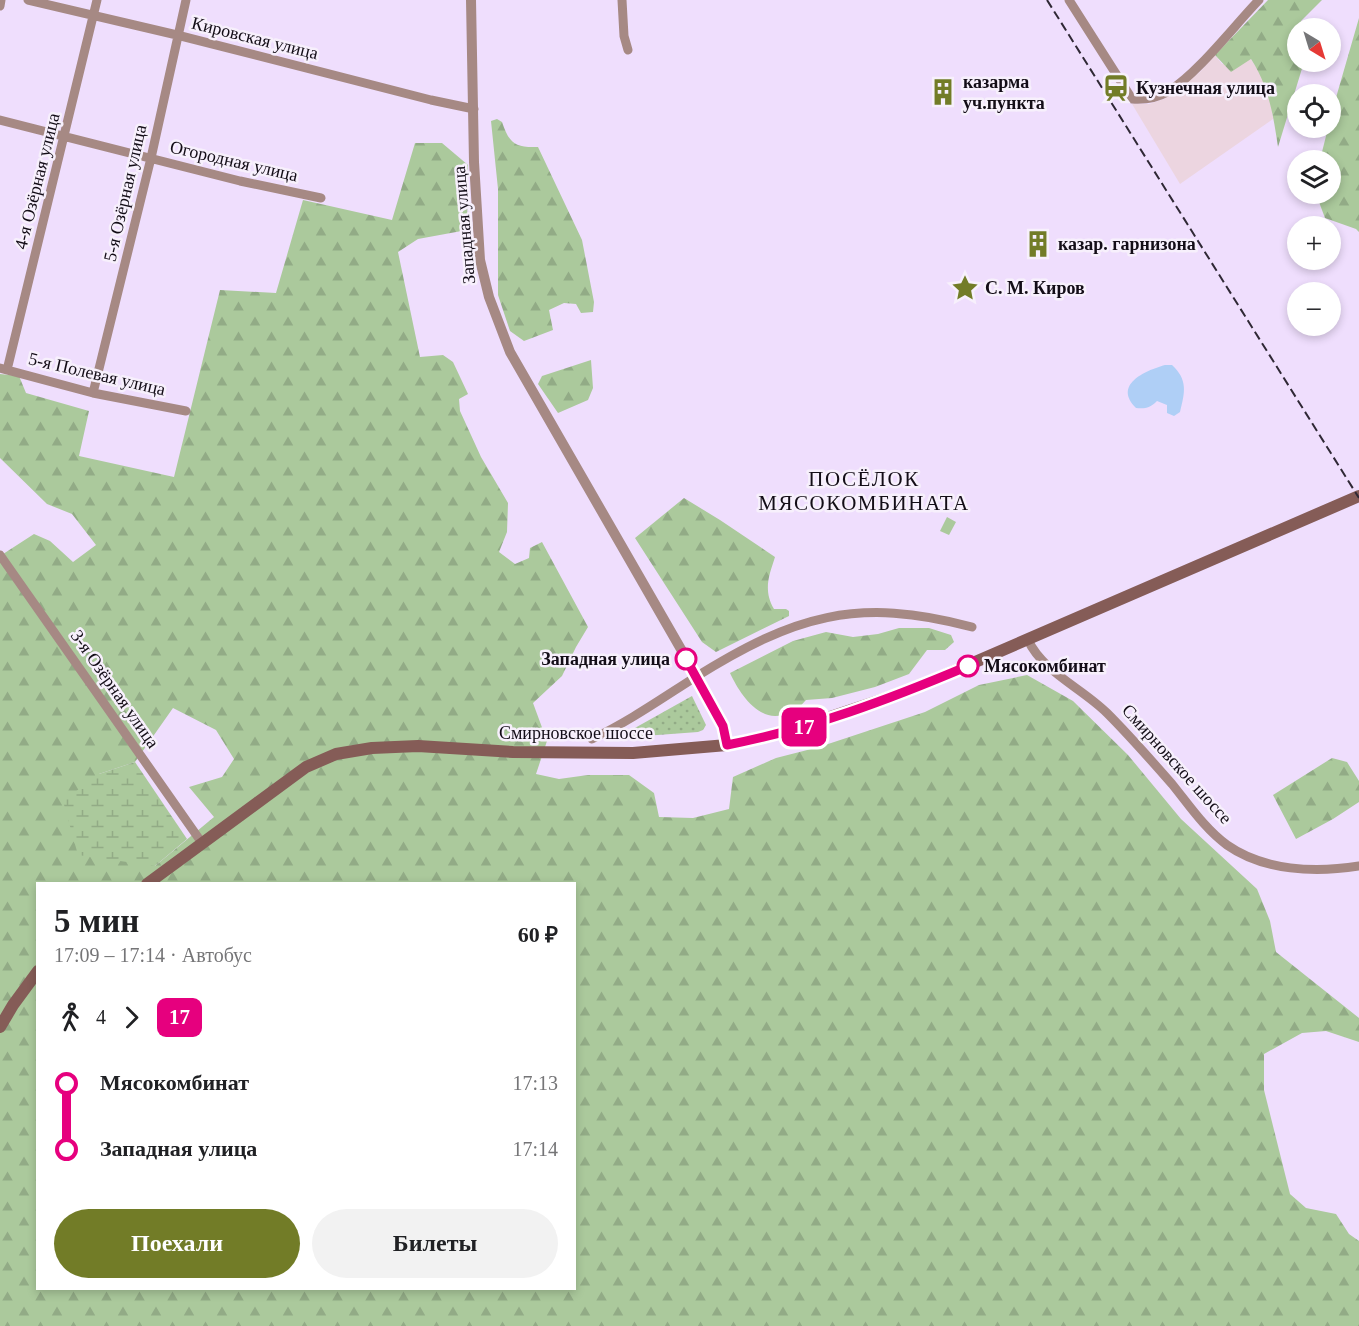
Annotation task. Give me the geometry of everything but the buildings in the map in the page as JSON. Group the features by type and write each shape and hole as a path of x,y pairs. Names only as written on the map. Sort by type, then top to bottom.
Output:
{"main road":[{"name":"Смирновское шоссе","path":"150,882 306,767 336,754 372,748 418,747 513,752 633,753 727,745 786,732 908,691 1359,496"},
{"path":"0,1027 36,973"}],"street":[{"path":"0,6 1,0"},
{"name":"Кировская улица","path":"28,0 474,109"},
{"name":"4-я Озёрная улица","path":"4,369 65,137 97,0"},
{"name":"5-я Озёрная улица","path":"93,393 151,158 186,0"},
{"name":"Западная улица","path":"471,0 474,162 480,261 495,316 510,352 697,677 723,726 727,745"},
{"path":"622,0 624,36 628,50"},
{"path":"1069,0 1132,99 1148,100 1169,91 1196,68 1259,0"},
{"name":"Огородная улица","path":"0,120 321,198"},
{"name":"5-я Полевая улица","path":"4,369 93,393 186,411"},
{"name":"3-я Озёрная улица","path":"0,555 202,843"},
{"name":"Смирновское шоссе","path":"592,739 621,726 759,640 799,624 839,615 896,612 972,627"},
{"name":"Смирновское шоссе","path":"1028,640 1035,654 1045,665 1089,696 1122,728 1199,817 1227,844 1259,861 1279,866 1316,870 1359,867"}],"shaded area":[{"path":"1215,55 1222,64 1250,58 1262,76 1272,107 1273,119 1180,184 1132,104 1149,104 1164,99 1200,72"}],"green space":[{"path":"1268,0 1322,0 1304,18 1287,18 1287,72 1301,72 1297,84 1287,84 1287,118 1278,147 1266,90 1251,59 1231,72 1215,55"},
{"path":"1359,18 1359,232 1341,224 1341,216 1324,216 1320,204 1341,204 1341,150 1322,150 1326,138 1341,138 1340,84"},
{"path":"497,119 502,122 507,135 514,143 538,147 582,240 594,302 593,312 581,313 576,304 564,303 549,310 553,330 524,341 510,331 498,295 498,189 491,121"},
{"path":"415,143 442,143 468,165 467,230 418,239 398,252 420,357 443,355 453,362 468,394 459,399 460,411 481,457 508,503 507,532 499,552 515,564 529,558 530,548 542,542 588,627 562,676 533,703 547,741 536,774 559,779 588,775 629,775 654,793 659,817 693,818 729,809 733,777 776,758 819,747 925,712 979,685 1027,675 1073,701 1128,755 1181,819 1257,889 1270,921 1276,952 1359,1018 1359,1042 1326,1031 1302,1033 1264,1054 1264,1090 1290,1194 1306,1208 1336,1214 1349,1234 1359,1241 1359,1326 0,1326 0,556 34,534 50,541 73,562 96,545 72,514 47,504 0,458 0,374 19,376 26,393 89,411 79,456 174,477 220,290 276,293 303,200 392,220","holes":["173,708 216,730 234,759 222,777 189,787 214,817 155,866 99,774 135,762"]},
{"path":"591,360 593,388 588,400 558,413 538,384 542,376"},
{"path":"684,498 775,557 768,583 769,596 774,609 786,609 789,611 789,616 716,652 702,642 635,538"},
{"path":"947,517 956,522 949,535 940,531"},
{"path":"899,628 929,628 951,635 954,642 945,650 927,650 909,674 875,687 832,698 806,700 794,713 780,716 767,715 753,706 737,687 730,673 793,641 826,632 853,637 878,634"},
{"path":"692,696 706,725 703,730 617,738"},
{"path":"1332,758 1347,762 1359,781 1359,802 1296,839 1273,795"},
{"path":"135,762 187,839 155,866 78,855 63,801 99,774"}],"water":[{"path":"1172,365 1183,381 1184,392 1180,412 1174,416 1167,413 1167,405 1157,401 1147,407 1136,408 1128,392 1134,380 1148,371"}],"railway":[{"path":"1047,0 1359,498"}],"bus line":[{"name":"17","path":"686,659 723,726 727,745 772,736 857,710 968,666"}],"place":[{"name":"Кузнечная улица","path":"1116,88"},
{"name":"казарма уч.пункта","path":"943,92"},
{"name":"казар. гарнизона","path":"1038,244"},
{"name":"С. М. Киров","path":"965,288"},
{"name":"Западная улица","path":"686,659"},
{"name":"Мясокомбинат","path":"968,666"}],"district":[{"name":"ПОСЁЛОК МЯСОКОМБИНАТА","path":"864,491"}]}
